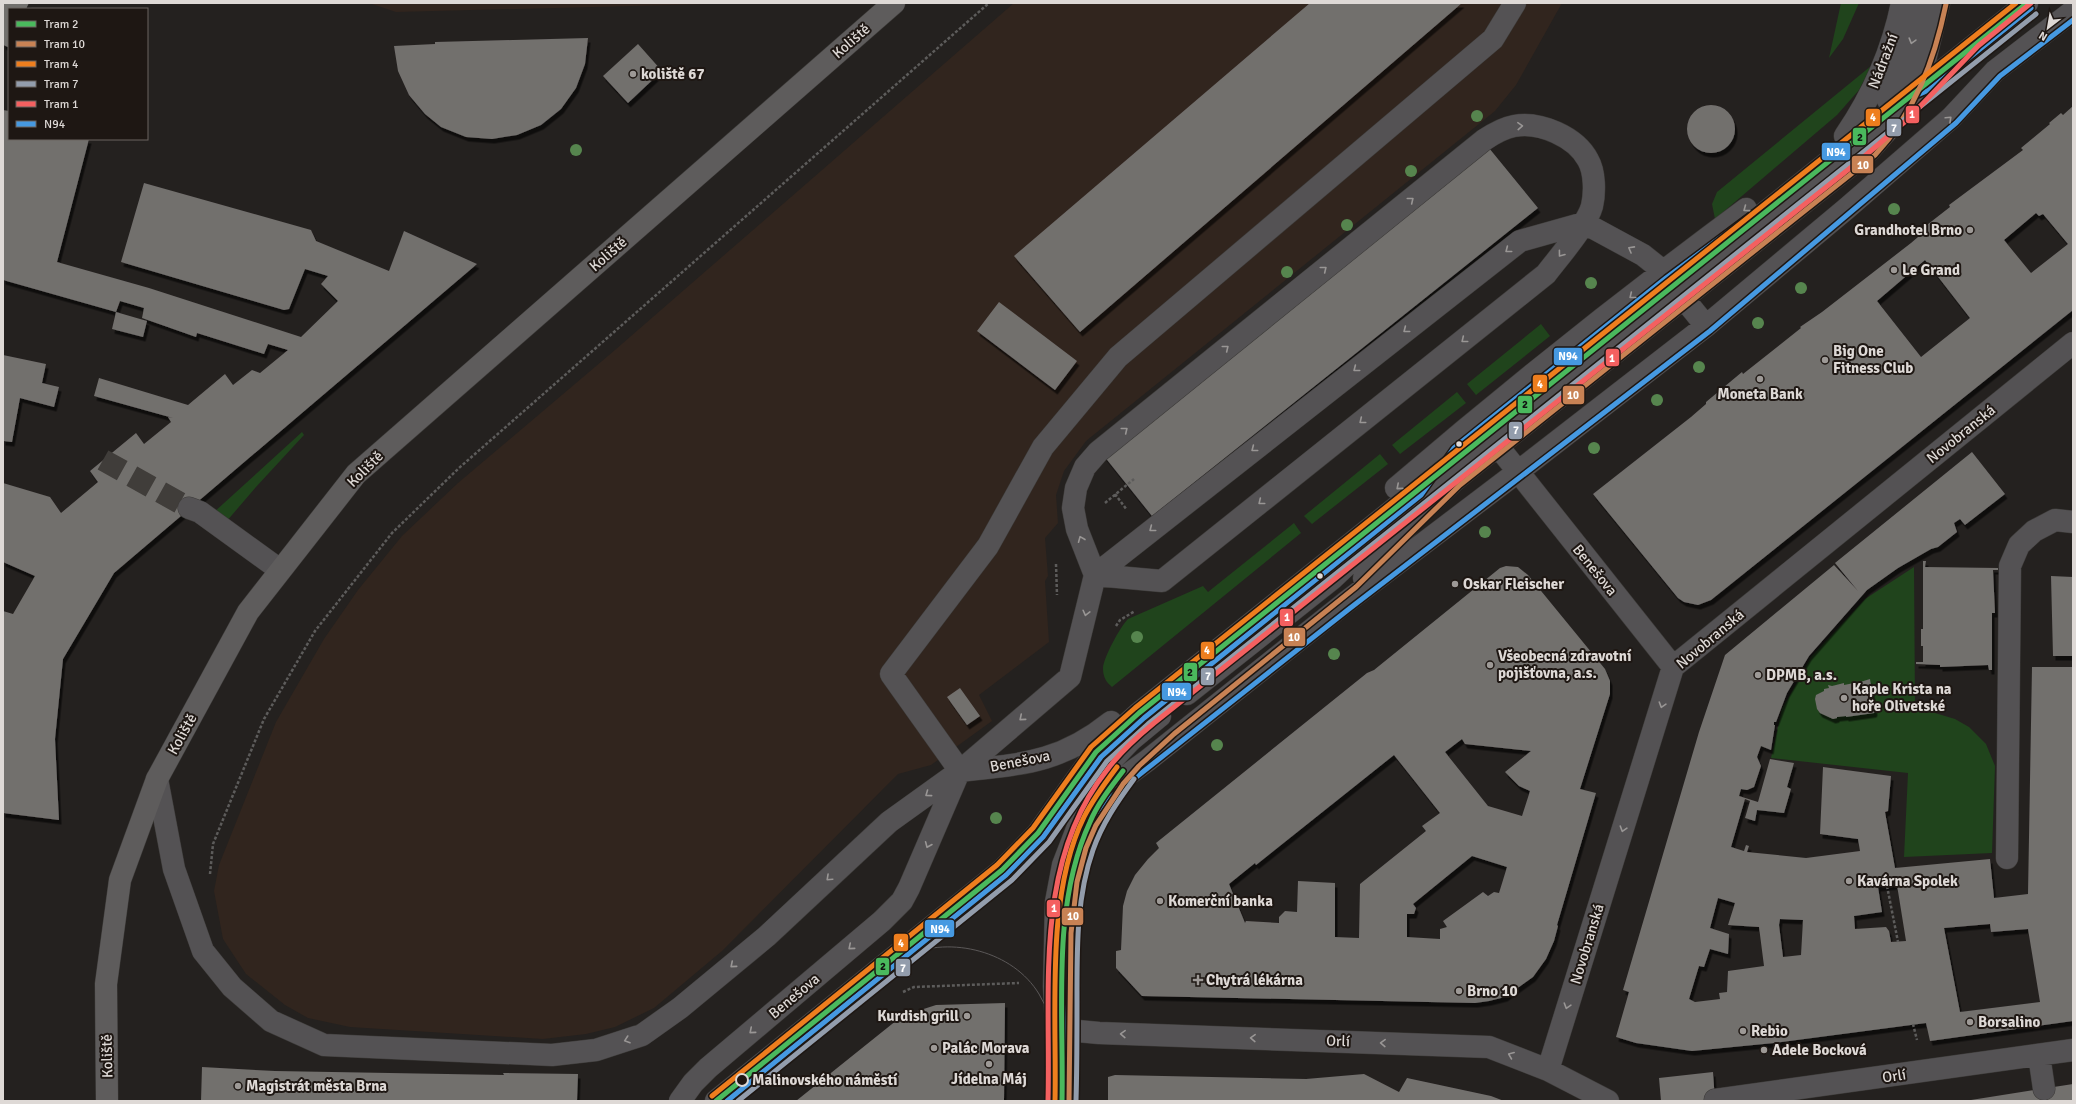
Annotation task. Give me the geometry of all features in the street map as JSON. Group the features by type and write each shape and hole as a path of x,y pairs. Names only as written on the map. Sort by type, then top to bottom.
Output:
{"main road":[{"name":"Koliště","path":"107,1101 106,984 120,880 157,779 248,612 356,474 894,3"}],"street":[{"path":"960,771 891,674 988,546 1043,447 1118,357 1493,39 1515,3"},
{"name":"Nádražní","path":"1845,136 1862,111 1878,80 1888,54 1902,3"},
{"path":"1888,100 1902,72 1921,3"},
{"path":"1916,90 1939,3"},
{"path":"1344,603 1376,562 1416,517 1455,480 1488,433 1673,285 1870,150 1888,131 1916,90 2027,3"},
{"path":"1086,812 1110,788 1148,760 1344,603 1519,471 1706,326 1846,209 1951,118 1995,71 2073,11"},
{"path":"1888,100 1916,90"},
{"name":"Benešova","path":"680,1101 693,1083 708,1068 882,921 902,901 916,874 960,771 1026,763 1053,756 1080,744 1094,735 1452,451 1488,433 1673,285 1888,100"},
{"path":"157,779 174,869 202,950 232,987 271,1021 324,1045 552,1055 596,1050 642,1035 680,1008 767,936 890,822 960,771 1070,678 1095,575 1077,529 1073,508 1076,488 1085,467 1098,452 1484,140 1497,132 1515,126 1532,126 1549,130 1578,147 1589,162 1593,172 1592,205 1584,223 1546,274 1162,581 1095,575"},
{"path":"1095,575 1520,241 1584,223 1643,255 1673,285 1706,326"},
{"name":"Novobranská","path":"1548,1070 1674,667 2073,343"},
{"name":"Benešova","path":"1488,433 1674,667"},
{"path":"1390,522 1452,451"},
{"path":"1056,1101 1056,1029 1054,986 1056,902 1063,865 1107,765 1148,725 1350,564 1390,522 1452,451"},
{"path":"716,1101 1002,870 1038,834 1096,752 1121,728 1417,490"},
{"path":"189,508 200,512 280,570"},
{"path":"2007,858 2010,566 2019,545 2034,531 2055,520 2073,522"},
{"path":"1148,725 1176,684 1210,642"},
{"name":"Orlí","path":"1056,1029 1099,1033 1489,1046 1548,1070 1608,1101"},
{"name":"Orlí","path":"1715,1100 1783,1096 2070,1051"},
{"path":"2039,1055 2044,1089"}],"path":[{"path":"209,882 213,844 264,719 315,632 392,533 459,468 989,3"},
{"path":"1112,631 1120,620 1140,608"},
{"path":"1887,886 1898,942"},
{"path":"897,994 914,987 1019,983"}],"shaded area":[{"path":"369,3 748,3 396,12"},
{"path":"1014,3 1562,3 1516,85 1495,111 1086,441 1064,471 1056,495 1058,523 1045,538 1048,576 1045,581 1049,642 979,695 992,721 931,765 898,774 722,951 654,1008 615,1027 586,1034 543,1039 350,1027 308,1018 285,1005 246,974 223,939 214,891 219,865 276,722 324,639 358,590 402,536 458,483 615,350"}],"green space":[{"path":"1841,3 1859,3 1843,39 1829,58"},
{"path":"1871,66 1859,90 1837,115 1715,219 1712,204 1717,192"},
{"path":"1541,324 1550,336 1476,395 1467,384"},
{"path":"1457,392 1466,403 1400,454 1392,445"},
{"path":"302,432 304,435 220,529 201,524"},
{"path":"1380,454 1388,464 1312,524 1304,516"},
{"path":"1294,523 1301,533 1112,687 1108,683 1104,674 1104,663 1113,642 1128,619 1203,586 1208,592"},
{"path":"1914,567 1915,707 1955,719 1969,727 1986,744 1995,766 1992,853 1904,857 1908,773 1771,758 1782,709 1811,657 1865,599"}],"building":[{"path":"3,3 29,3 26,8 8,8 8,47 3,45"},
{"path":"1310,3 1462,3 1080,332 1014,256"},
{"path":"588,38 585,64 576,88 561,109 541,125 517,135 492,139 466,137 441,127 425,114 409,95 398,71 394,46 435,44 435,42"},
{"name":"koliště 67","path":"638,44 662,71 628,103 603,76"},
{"path":"1706,105 1716,105 1728,112 1735,124 1735,134 1728,146 1716,153 1706,153 1698,149 1691,142 1687,134 1687,124 1691,116 1698,109"},
{"path":"2073,106 2073,310 1711,600 1698,605 1684,602 1678,598 1593,494 1691,417 1706,404 1706,402 1742,372 1743,374 1801,328 1800,327 1822,312 1911,243 1925,231 1923,228 1950,207 1949,205 2023,150 2021,148 2061,113 2063,115","holes":["2036,213 2039,216 2043,214 2068,244 2031,273 2004,240","1925,260 1970,318 1921,357 1877,301"]},
{"path":"3,110 8,111 8,140 89,140 57,262 149,288 301,337 338,301 321,284 328,276 305,269 289,309 284,310 121,262 144,183 311,230 316,241 389,271 404,231 477,264 114,573 63,659 55,739 59,820 3,813 3,611 13,614 35,576 3,562 3,483 50,497 61,513 98,482 90,471 136,433 144,444 171,422 168,417 173,418 94,396 99,378 188,405 225,374 233,385 252,370 260,373 288,350 268,344 264,354 197,333 196,337 142,318 144,308 120,301 116,312 3,280"},
{"path":"1489,148 1538,208 1152,516 1104,456"},
{"path":"999,302 1077,361 1055,390 977,331"},
{"path":"116,312 147,321 143,337 112,329"},
{"path":"3,355 46,364 42,383 59,387 54,407 20,398 12,442 3,441"},
{"path":"1972,452 2005,494 1965,525 1960,519 1954,523 1957,532 1938,547 1931,549 1898,568 1867,590 1809,656 1787,693 1776,722 1774,722 1775,725 1771,750 1761,746 1757,757 1761,766 1754,787 1747,790 1741,789 1739,796 1758,802 1770,759 1794,763 1787,787 1791,789 1784,813 1757,810 1755,821 1745,818 1750,801 1745,799 1731,847 1744,851 1746,845 1749,846 1747,852 1806,858 1860,851 1858,839 1820,834 1823,767 1891,776 1888,811 1885,812 1895,868 1990,859 1994,898 2028,894 2032,667 2073,667 2073,1021 1930,1041 1926,1023 1774,1043 1692,1051 1636,1043 1616,1037 1629,992 1623,990 1699,732 1725,655 1834,565 1858,591 1835,563","holes":["1897,885 1906,941 1891,942 1889,931 1886,927 1855,929 1854,916 1882,912 1878,887","1718,898 1735,903 1728,925 1759,927 1764,966 1728,971 1727,992 1719,993 1720,999 1695,1002 1689,999 1699,966 1704,967 1710,949 1728,954 1729,934 1710,928","1780,919 1803,920 1801,955 1783,957 1779,925","1990,924 1991,932 2028,929 2040,1002 1960,1012 1944,928"]},
{"path":"1923,561 1926,561 1925,567 1998,568 1998,570 1993,570 1995,613 1992,613 1992,670 1989,670 1988,665 1940,667 1940,665 1916,664 1916,662 1923,662 1921,629 1923,629"},
{"path":"1506,566 1518,567 1528,575 1605,669 1610,681 1610,694 1580,789 1596,793 1557,925 1554,941 1546,959 1533,977 1505,997 1475,1003 1142,996 1116,968 1116,951 1121,950 1123,906 1127,891 1135,875 1159,848 1156,843 1500,568","holes":["1462,739 1465,744 1531,751 1505,772 1519,786 1530,791 1522,816 1488,806 1445,752","1394,755 1440,813 1422,826 1426,831 1360,884 1359,938 1335,937 1335,883 1298,881 1297,912 1285,911 1279,917 1279,923 1246,921 1245,923 1229,884 1255,863 1256,865","1472,856 1507,867 1499,893 1494,892 1488,896 1483,892 1443,921 1447,927 1440,929 1440,939 1407,937 1407,914 1414,914 1416,908 1413,904"]},
{"path":"2051,576 2073,577 2073,656 2053,656"},
{"name":"Kaple Krista na hoře Olivetské","path":"1870,679 1875,711 1874,713 1837,717 1833,719 1820,713 1817,709 1815,699 1816,695 1824,691 1824,689 1829,688 1828,685 1832,686 1844,683 1844,685 1854,683 1853,681 1857,683"},
{"path":"960,688 980,716 967,725 947,697"},
{"name":"Palác Morava","path":"1005,1003 1004,1101 796,1101 902,1016 936,1005"},
{"path":"202,1067 275,1071 504,1075 503,1073 578,1074 577,1101 201,1101"},
{"path":"1713,1072 1715,1101 1661,1101 1659,1078"},
{"path":"1364,1074 1399,1092 1407,1078 1491,1096 1504,1101 1108,1101 1108,1077 1115,1075 1306,1079"},
{"path":"2073,1084 2073,1101 1971,1101 1971,1100"}],"tunnel":[{"path":"103,460 189,508"}],"tram line":[{"name":"4","path":"712,1096 997,865 1033,828 1091,747 1135,708 2016,3"},
{"name":"2","path":"716,1101 1002,870 1038,833 1096,752 1139,713 2027,3"},
{"name":"1","path":"1048,1101 1048,972 1051,929 1057,886 1067,845 1083,806 1117,757 1154,723 1859,161 1908,119 1978,46 2031,3"},
{"name":"10","path":"1069,1101 1071,933 1077,882 1086,848 1096,825 1123,784 1139,766 1174,734 1356,587 1460,485 1875,155 1889,139 1901,121 1912,104 1921,85 1929,66 1946,4"},
{"name":"7","path":"738,1101 1012,880 1049,842 1107,761 1148,724 2036,14"},
{"name":"4","path":"1055,1101 1056,956 1058,919 1063,882 1072,848 1084,817 1095,797 1117,767"},
{"name":"2","path":"1062,1101 1062,959 1069,888 1078,854 1093,815 1109,789 1123,771"},
{"name":"7","path":"1076,1101 1077,963 1080,906 1083,887 1093,850 1105,822 1134,779"},
{"path":"861,984 895,961 924,949 943,947 961,948 980,951 997,958 1014,967 1028,979 1039,994 1052,1024 1063,1078"}],"transit line":[{"name":"N94","path":"727,1101 1006,875 1043,837 1101,757 1144,718 1421,495 1454,448 1666,278 1849,142 1892,106 1929,90 2031,8"},
{"name":"N94","path":"1063,1101 1064,1048 1061,947 1062,915 1066,884 1074,854 1087,826 1106,801 1349,609 1710,331 1956,123 2000,76 2073,20"}],"place":[{"name":"koliště 67","path":"633,74"},
{"name":"Grandhotel Brno","path":"1970,230"},
{"name":"Le Grand","path":"1894,270"},
{"name":"Big One Fitness Club","path":"1825,360"},
{"name":"Moneta Bank","path":"1760,379"},
{"name":"Oskar Fleischer","path":"1455,584"},
{"name":"Všeobecná zdravotní pojišťovna, a.s.","path":"1490,665"},
{"name":"DPMB, a.s.","path":"1758,675"},
{"name":"Kaple Krista na hoře Olivetské","path":"1844,698"},
{"name":"Kavárna Spolek","path":"1849,881"},
{"name":"Komerční banka","path":"1160,901"},
{"name":"Chytrá lékárna","path":"1198,980"},
{"name":"Brno 10","path":"1459,991"},
{"name":"Kurdish grill","path":"967,1016"},
{"name":"Borsalino","path":"1970,1022"},
{"name":"Rebio","path":"1743,1031"},
{"name":"Palác Morava","path":"934,1048"},
{"name":"Adele Bocková","path":"1764,1050"},
{"name":"Jídelna Máj","path":"989,1064"},
{"name":"Malinovského náměstí","path":"742,1080"},
{"name":"Magistrát města Brna","path":"238,1086"}]}
